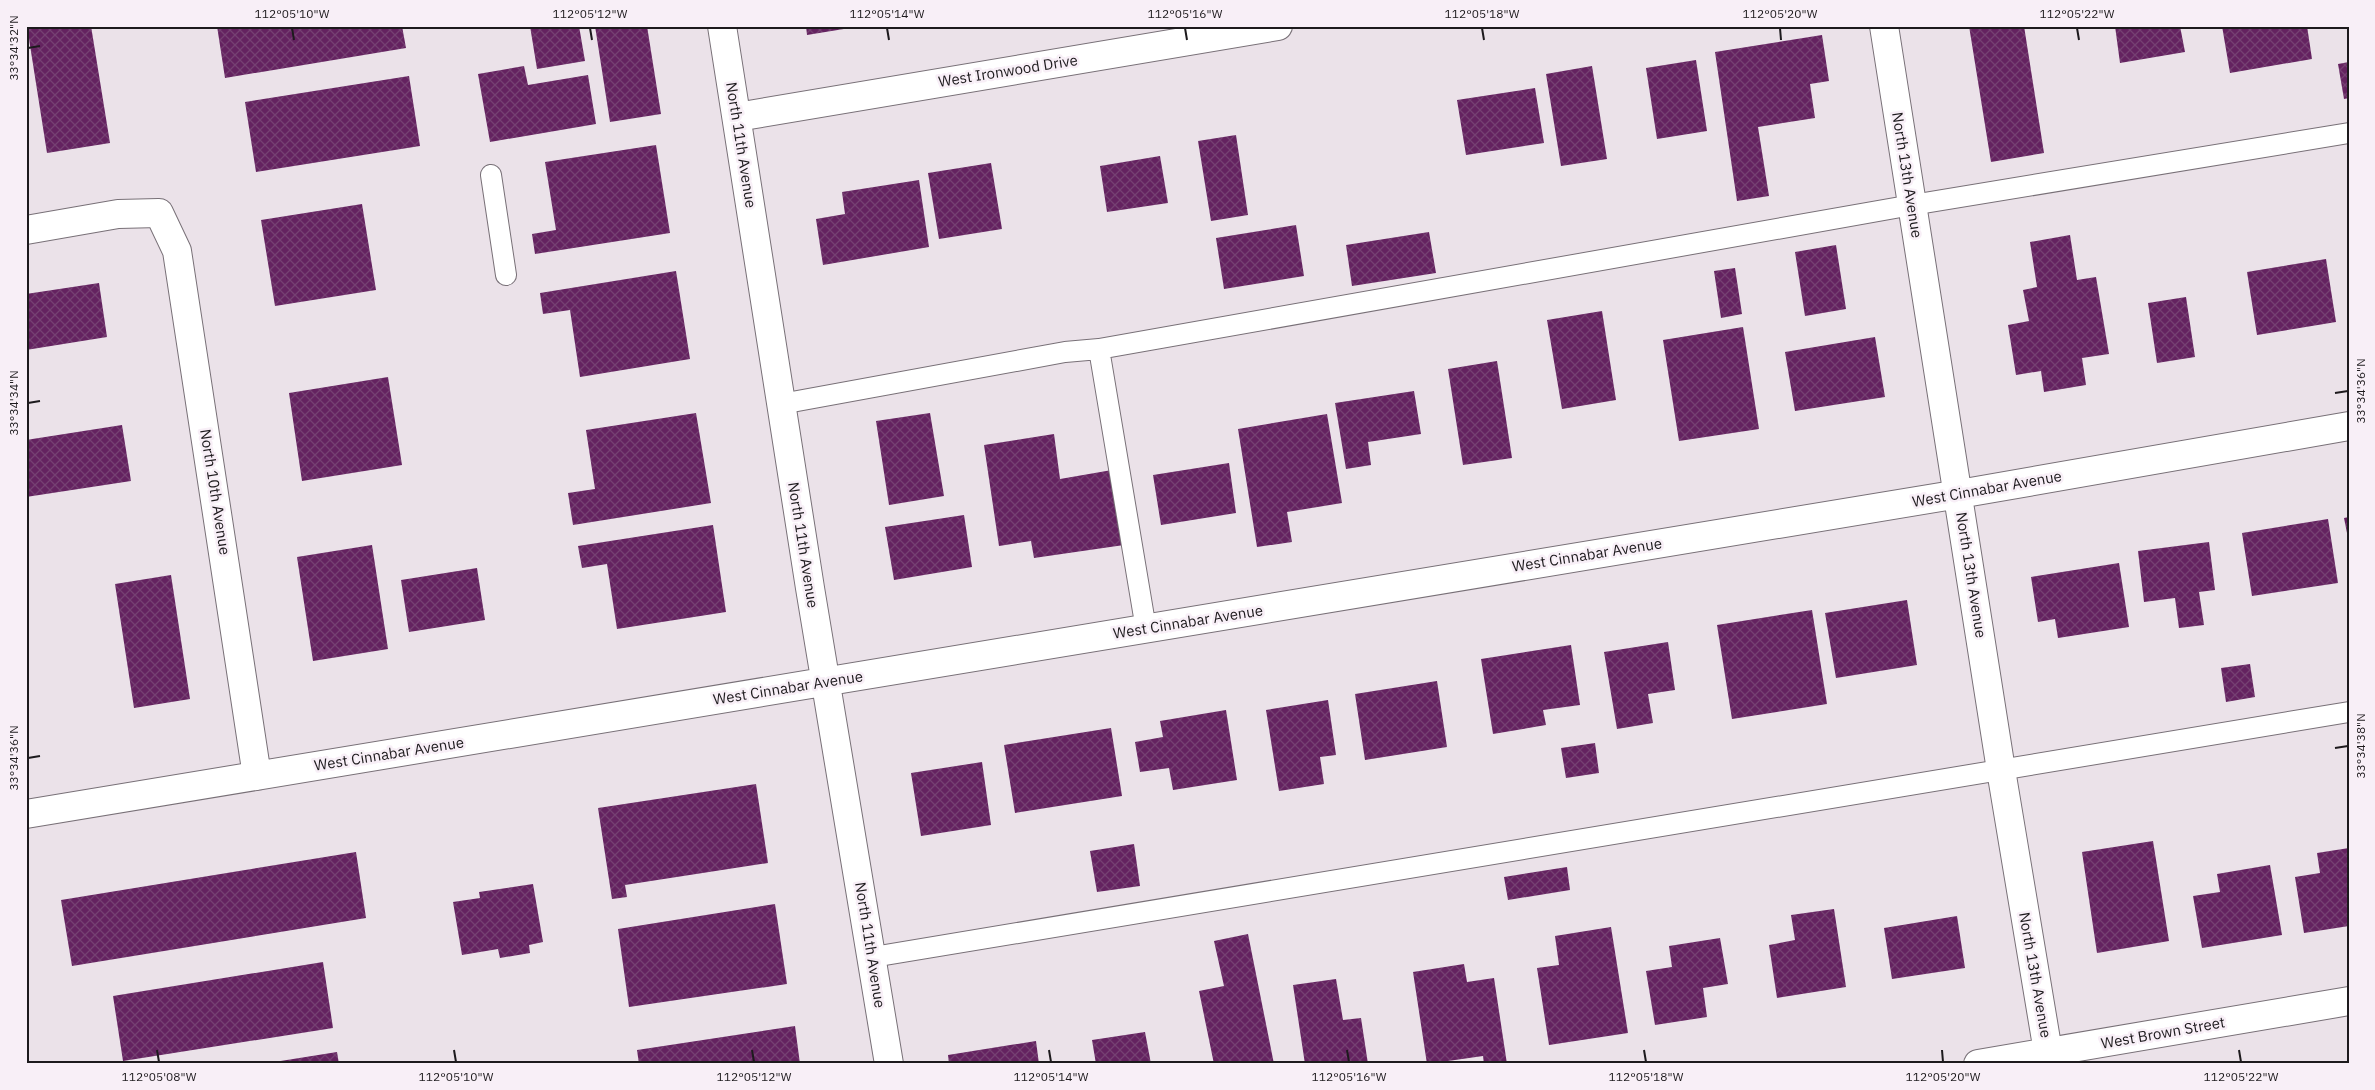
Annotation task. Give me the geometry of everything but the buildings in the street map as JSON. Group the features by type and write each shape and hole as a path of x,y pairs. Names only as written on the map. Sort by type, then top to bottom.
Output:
{"street":[{"name":"North 11th Avenue","path":"722,26 825,682 873,957 889,1064"},
{"name":"West Ironwood Drive","path":"737,117 1278,26"},
{"name":"North 13th Avenue","path":"1884,26 2001,770 2049,1058"},
{"name":"North 10th Avenue","path":"26,230 118,214 159,213 177,251 257,776"},
{"name":"West Cinnabar Avenue","path":"26,814 1959,494 2349,426"},
{"name":"West Brown Street","path":"1978,1064 2049,1058 2349,1001"}],"lane":[{"path":"781,404 1065,352 1099,349 1912,205 2349,133"},
{"path":"491,175 506,275"},
{"path":"1099,349 1146,629"},
{"path":"873,957 2349,712"}]}
